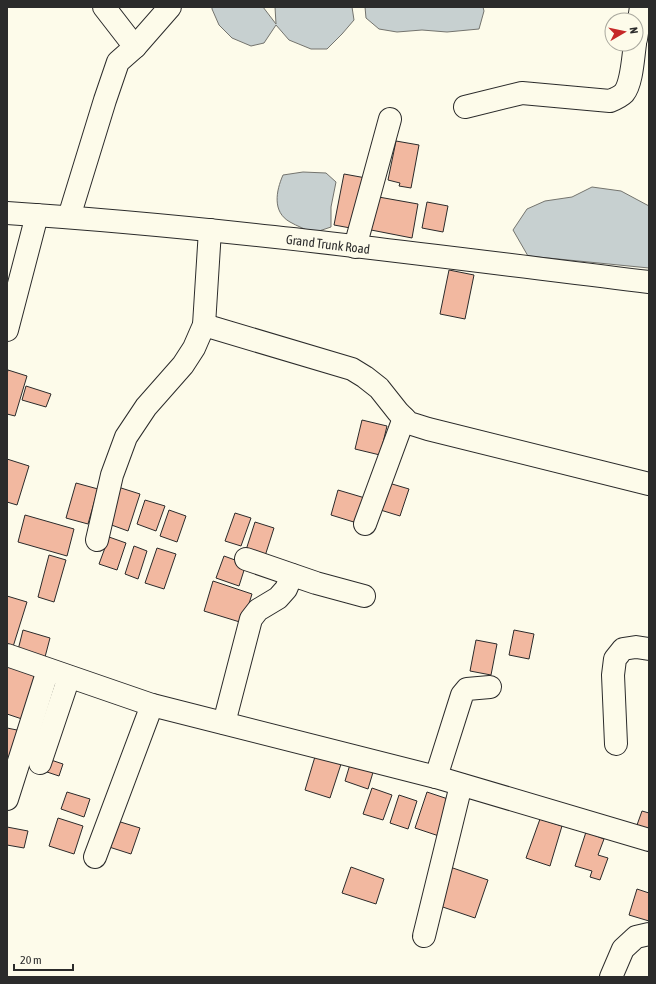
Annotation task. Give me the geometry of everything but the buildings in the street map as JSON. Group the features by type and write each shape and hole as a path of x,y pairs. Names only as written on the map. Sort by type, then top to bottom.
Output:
{"street":[{"path":"104,7 135,48"},
{"path":"69,217 118,62 135,48 170,7"},
{"path":"465,107 522,93 610,101 619,97 625,92 629,80 634,52"},
{"path":"355,247 390,119"},
{"name":"Grand Trunk Road","path":"7,213 210,230 649,282"},
{"path":"7,330 37,215"},
{"path":"97,540 112,475 126,437 146,407 183,365 194,348 204,325 210,230"},
{"path":"204,325 352,369 365,376 379,388 409,423 649,484"},
{"path":"364,524 404,418"},
{"path":"246,559 316,583 364,596"},
{"path":"224,724 252,619 258,610 278,598 286,589 292,575"},
{"path":"616,744 613,675 615,659 623,649 636,646 649,649"},
{"path":"7,655 152,705 436,777 649,840"},
{"path":"7,799 48,670"},
{"path":"40,763 69,677"},
{"path":"436,777 462,695 467,689 490,687"},
{"path":"95,858 152,705"},
{"path":"424,936 461,785"},
{"path":"611,977 623,949 636,937 649,934"}],"shaded area":[{"path":"212,7 263,7 276,24 275,7 352,7 354,20 327,49 311,49 289,40 276,25 264,43 251,46 232,38 219,25"},
{"path":"365,7 483,7 484,11 479,29 447,32 422,30 397,32 379,29 366,18"},
{"path":"303,172 326,173 336,182 331,207 331,227 313,233 284,218 280,213 277,201 277,194 283,175"},
{"path":"592,187 621,191 649,206 649,268 528,256 513,230 527,209 545,201 572,197"}]}
